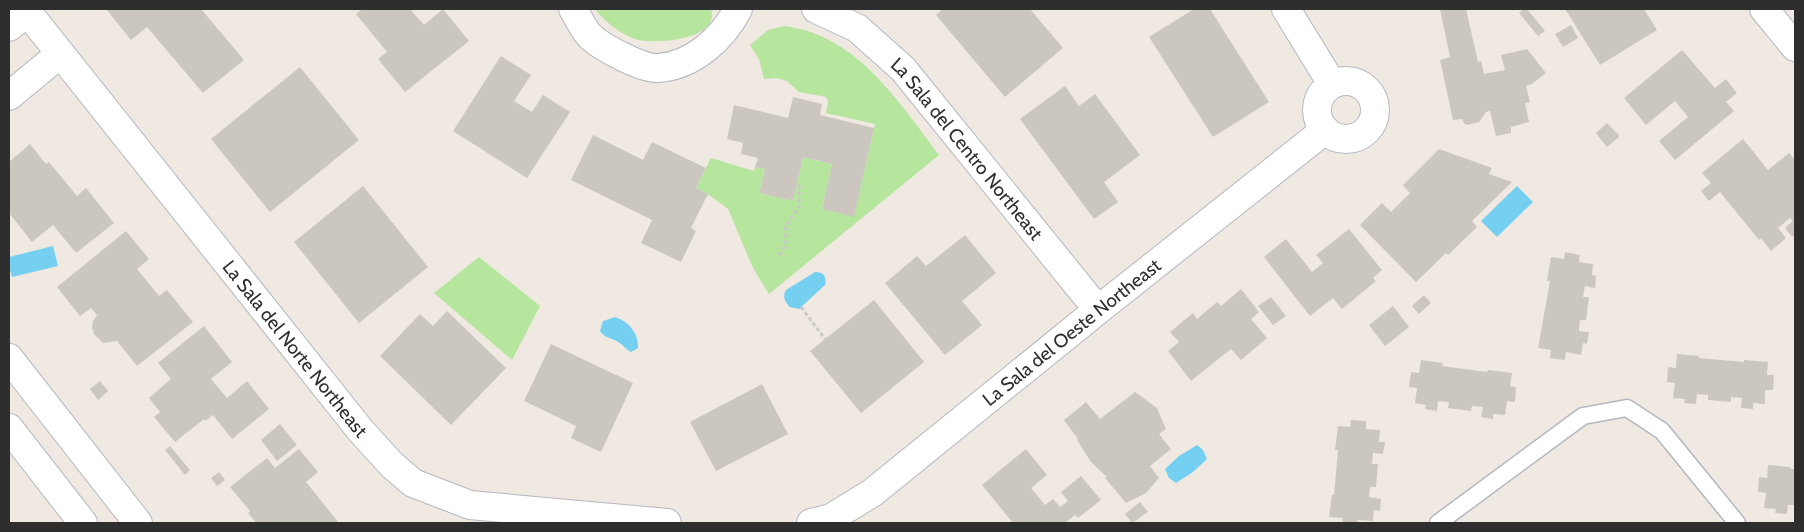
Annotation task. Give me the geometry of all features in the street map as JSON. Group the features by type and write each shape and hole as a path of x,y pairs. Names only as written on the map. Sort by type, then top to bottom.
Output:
{"street":[{"path":"573,9 590,37 620,56 656,68 686,61 709,47 732,21 738,9"},
{"name":"La Sala del Centro Northeast","path":"816,9 857,28 903,69 1098,310"},
{"path":"1286,9 1332,84"},
{"path":"1764,9 1795,47"},
{"name":"La Sala del Norte Northeast","path":"20,16 60,54 355,423 392,465 413,483 470,505 605,520"},
{"path":"9,96 60,54"},
{"path":"1347,80 1357,82 1365,87 1372,95 1375,104 1375,115 1372,124 1365,132 1357,137 1340,138 1325,130 1319,122 1317,113 1321,93 1332,84 1347,80"},
{"name":"La Sala del Oeste Northeast","path":"811,523 831,518 872,494 1098,310 1325,130"},
{"path":"9,358 138,523"},
{"path":"9,428 83,523"},
{"path":"605,520 667,523"}],"lane":[{"path":"1438,523 1582,416 1628,408 1662,431 1738,523"}],"path":[{"path":"779,255 784,248 786,226 797,213 799,206 799,186 796,185"},
{"path":"801,307 825,339"}],"green space":[{"path":"595,9 711,9 712,19 706,28 696,34 683,38 668,41 641,40 627,36 603,18"},
{"path":"785,26 808,31 832,41 868,68 898,101 939,155 769,294 753,268 728,209 708,194 696,188 711,158 754,171 755,167 765,169 759,193 793,201 803,157 832,164 822,209 854,216 875,124 826,113 828,101 826,97 799,92 787,81 777,78 764,79 759,59 750,45 768,30"},
{"path":"479,257 540,306 512,360 434,293"}],"water":[{"path":"1517,186 1533,202 1497,237 1481,221"},
{"path":"53,246 58,266 12,277 9,257"},
{"path":"815,272 821,273 824,276 826,280 825,285 799,309 790,307 784,295 786,290"},
{"path":"615,317 624,321 632,328 637,337 638,348 631,352 618,342 604,336 600,331 603,321"},
{"path":"1197,445 1203,450 1207,459 1193,472 1176,483 1169,478 1165,469 1179,456"}],"building":[{"path":"106,9 201,9 244,60 203,93 147,27 131,40"},
{"path":"362,9 410,9 424,25 443,9 469,41 405,92 378,59 387,52 356,14"},
{"path":"943,9 1030,9 1063,48 1005,97 936,15"},
{"path":"1194,9 1210,9 1269,102 1213,137 1149,37"},
{"path":"1440,9 1466,9 1478,62 1481,61 1484,74 1505,70 1501,55 1527,49 1546,73 1532,84 1526,86 1530,102 1525,103 1529,122 1511,127 1511,133 1496,136 1490,111 1486,112 1479,122 1467,125 1462,119 1453,120 1440,60 1450,57"},
{"path":"1527,9 1545,31 1538,36 1519,13"},
{"path":"1565,9 1644,9 1657,30 1600,65"},
{"path":"1571,25 1578,38 1563,47 1555,34"},
{"path":"1682,50 1715,88 1726,79 1737,93 1726,102 1734,111 1675,160 1659,141 1688,117 1675,101 1646,125 1624,98"},
{"path":"501,56 531,75 514,101 532,112 543,95 570,112 527,178 453,131"},
{"path":"300,67 359,140 270,212 211,139"},
{"path":"1065,86 1079,106 1095,94 1140,155 1104,182 1118,202 1094,219 1020,119"},
{"path":"793,97 822,104 820,115 874,128 854,217 822,209 832,164 803,157 793,201 759,193 765,169 755,167 758,158 741,154 743,143 727,139 734,105 788,118"},
{"path":"1607,123 1619,137 1607,147 1596,133"},
{"path":"593,135 643,160 652,142 706,168 696,188 708,194 691,228 696,231 681,262 641,243 652,220 571,180"},
{"path":"1743,139 1768,170 1789,153 1795,160 1795,235 1792,237 1785,228 1793,221 1790,218 1778,228 1786,238 1771,251 1761,238 1759,240 1720,192 1709,201 1701,191 1711,183 1702,173"},
{"path":"30,144 46,164 49,162 77,196 86,188 114,223 76,253 53,225 32,242 9,213 9,162"},
{"path":"1439,149 1492,168 1489,174 1512,182 1472,221 1477,227 1416,282 1360,225 1382,203 1391,212 1410,193 1403,185"},
{"path":"363,186 428,267 359,323 294,242"},
{"path":"1349,229 1382,270 1373,278 1376,281 1342,309 1333,298 1310,316 1264,257 1286,239 1312,272 1323,263 1316,255"},
{"path":"126,231 149,259 137,269 159,296 167,290 193,322 137,366 117,341 103,343 94,334 92,328 93,321 97,315 91,308 80,316 57,287"},
{"path":"965,235 996,273 962,301 982,325 945,355 885,283 917,256 926,266"},
{"path":"1565,252 1580,255 1579,262 1593,264 1592,275 1596,276 1595,288 1585,286 1583,297 1589,297 1586,320 1580,320 1579,331 1589,332 1587,344 1583,343 1581,355 1566,352 1565,360 1550,358 1551,350 1538,348 1550,281 1547,281 1551,257 1564,259"},
{"path":"1241,289 1259,312 1251,319 1267,338 1241,360 1231,349 1191,381 1168,351 1179,342 1170,332 1193,313 1197,319 1217,302 1221,306"},
{"path":"1424,295 1431,303 1419,314 1412,306"},
{"path":"1271,297 1286,316 1273,325 1258,306"},
{"path":"874,300 924,362 861,413 810,351"},
{"path":"1393,306 1409,327 1385,346 1369,325"},
{"path":"447,311 506,368 451,425 380,356 420,314 433,326"},
{"path":"204,326 232,362 211,379 227,398 247,381 269,409 232,439 213,415 205,421 204,419 175,442 154,417 160,412 149,398 171,379 158,363"},
{"path":"551,344 633,383 601,452 571,438 576,426 524,401"},
{"path":"1677,354 1744,362 1744,360 1768,362 1767,375 1774,375 1773,390 1765,390 1765,404 1753,403 1753,409 1741,408 1742,398 1731,397 1731,402 1708,400 1708,395 1697,394 1696,404 1684,403 1685,399 1673,398 1675,383 1667,382 1668,367 1676,368"},
{"path":"1421,360 1443,363 1442,366 1512,373 1510,386 1516,387 1515,402 1507,401 1505,415 1493,414 1493,419 1481,417 1483,407 1472,406 1471,411 1448,408 1449,402 1438,401 1437,411 1425,409 1426,405 1415,403 1417,388 1409,387 1411,372 1419,373"},
{"path":"100,381 108,391 98,400 90,389"},
{"path":"762,384 788,434 716,471 690,422"},
{"path":"1135,392 1157,408 1166,429 1159,434 1171,449 1150,466 1159,478 1146,493 1126,503 1105,478 1107,477 1091,462 1078,439 1064,420 1086,402 1100,419"},
{"path":"1351,420 1366,421 1366,429 1380,430 1379,442 1385,442 1383,454 1373,453 1372,464 1378,464 1376,487 1370,487 1369,497 1381,499 1380,511 1374,510 1373,521 1358,520 1357,523 1342,523 1343,518 1329,517 1332,495 1334,495 1338,450 1335,450 1338,426 1350,427"},
{"path":"280,424 297,445 277,461 261,440"},
{"path":"170,446 190,470 185,475 165,450"},
{"path":"299,449 318,472 306,482 339,523 256,523 248,513 250,511 230,487 267,458 275,468"},
{"path":"1026,449 1047,475 1031,488 1045,505 1053,499 1060,507 1068,501 1061,492 1081,476 1101,500 1078,518 1075,515 1065,523 1013,523 982,485"},
{"path":"1768,465 1795,469 1795,505 1788,505 1787,514 1775,513 1776,509 1764,508 1766,493 1758,492 1759,477 1767,478"},
{"path":"219,472 225,480 217,486 211,478"},
{"path":"1140,502 1148,512 1132,523 1125,514"}]}
